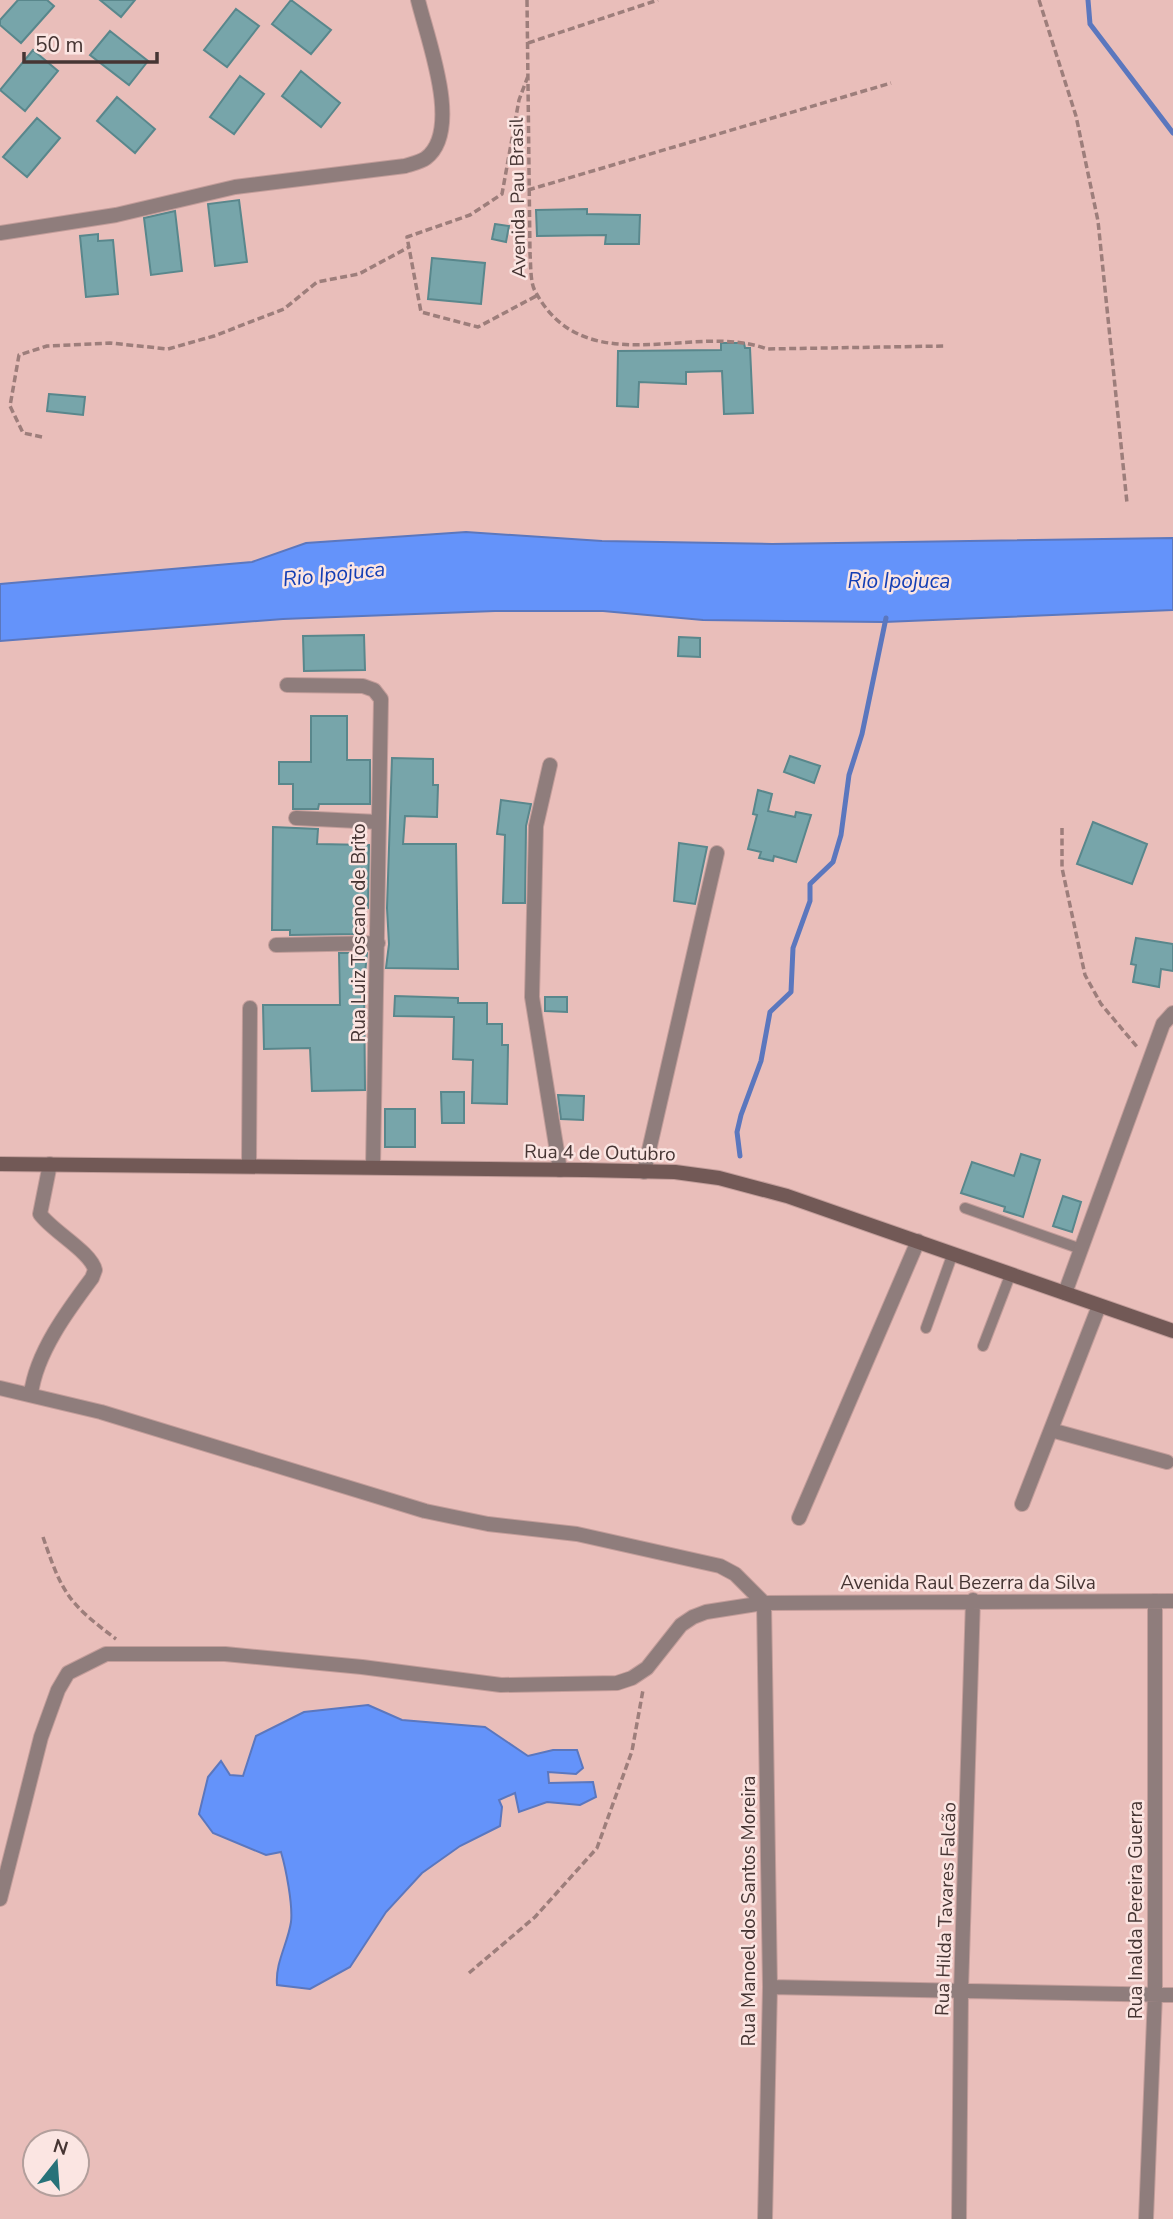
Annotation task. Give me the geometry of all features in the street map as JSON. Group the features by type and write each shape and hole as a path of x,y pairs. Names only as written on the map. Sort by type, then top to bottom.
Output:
{"main road":[{"name":"Rua 4 de Outubro","path":"0,1164 560,1170 644,1172 719,1178 787,1196 1173,1331"}],"street":[{"path":"0,233 116,215 235,187 405,166 426,159 438,144 444,120 443,102 418,0"},
{"name":"Rua Luiz Toscano de Brito","path":"287,685 363,685 374,690 381,699 373,1167"},
{"path":"550,765 536,826 532,997 560,1170"},
{"path":"296,818 377,822"},
{"path":"644,1172 717,853"},
{"path":"276,944 378,943"},
{"path":"249,1165 250,1009"},
{"path":"1065,1293 1149,1060 1163,1024 1173,1013"},
{"path":"31,1394 35,1376 59,1324 95,1270 88,1257 48,1226 40,1214 50,1164"},
{"path":"799,1518 918,1241"},
{"path":"1021,1504 1099,1306"},
{"path":"0,1388 101,1412 425,1511 488,1524 577,1534 720,1566 734,1574 764,1603"},
{"path":"1051,1430 1167,1462"},
{"name":"Rua Hilda Tavares Falcão","path":"959,2219 961,1991 973,1600"},
{"name":"Rua Inalda Pereira Guerra","path":"1146,2219 1155,1994 1155,1601"},
{"name":"Avenida Raul Bezerra da Silva","path":"648,1668 681,1625 693,1617 706,1612 764,1603 1173,1601"},
{"name":"Rua Manoel dos Santos Moreira","path":"764,1603 770,1987 765,2219"},
{"path":"0,1899 41,1737 58,1690 68,1673 106,1654 238,1655 501,1685 617,1683 648,1668"},
{"path":"770,1987 1173,1995"}],"lane":[{"path":"965,1208 1081,1249"},
{"path":"926,1328 953,1253"},
{"path":"983,1346 1011,1273"}],"path":[{"name":"Avenida Pau Brasil","path":"527,0 530,71 530,254 534,290 550,312 574,331 616,346 745,340 767,349 944,346"},
{"path":"528,43 658,0"},
{"path":"1039,0 1076,116 1098,221 1127,503"},
{"path":"530,71 519,100 502,194 470,215 407,237 421,312 478,327 538,295"},
{"path":"528,190 891,83"},
{"path":"42,437 23,433 10,406 19,355 47,346 110,343 168,349 215,336 284,309 317,282 359,274 409,247"},
{"path":"1062,828 1062,868 1085,975 1101,1004 1149,1060"},
{"path":"43,1537 59,1585 83,1614 134,1653"},
{"path":"469,1973 535,1917 597,1849 632,1751 648,1668"}],"water":[{"name":"Rio Ipojuca","path":"466,532 602,541 772,544 1173,538 1173,610 884,622 703,620 603,611 495,611 283,619 0,641 0,584 252,562 306,543"},
{"path":"368,1705 402,1720 485,1727 528,1756 553,1750 577,1750 583,1768 576,1774 548,1772 549,1783 593,1782 596,1797 580,1805 547,1802 519,1812 515,1793 499,1800 502,1807 500,1826 460,1846 422,1873 386,1912 350,1967 310,1989 277,1985 278,1969 291,1922 289,1887 281,1852 266,1855 213,1833 199,1814 208,1777 221,1761 230,1775 243,1776 256,1736 304,1712"}],"building":[{"path":"18,0 47,0 54,6 21,43 0,25 0,20"},
{"path":"100,0 135,0 121,17"},
{"path":"291,0 331,30 311,54 272,24"},
{"path":"236,9 259,26 227,67 204,50"},
{"path":"110,31 148,61 129,85 90,55"},
{"path":"33,50 58,71 25,111 0,90"},
{"path":"301,71 340,103 321,127 282,96"},
{"path":"240,76 264,94 234,134 210,117"},
{"path":"117,97 155,129 135,153 97,121"},
{"path":"37,118 60,138 27,177 3,157"},
{"path":"239,200 247,262 215,266 208,204"},
{"path":"587,209 587,214 640,215 639,244 605,244 606,235 537,236 536,210"},
{"path":"175,211 182,271 151,275 144,218"},
{"path":"495,224 509,226 506,242 492,239"},
{"path":"98,234 98,241 113,240 118,294 86,297 80,236"},
{"path":"432,258 485,263 481,304 428,299"},
{"path":"721,343 744,343 745,348 750,348 753,413 724,414 722,371 686,372 686,384 639,382 638,407 617,406 618,351 721,350"},
{"path":"49,394 85,397 83,415 47,411"},
{"path":"364,635 365,670 304,671 303,636"},
{"path":"679,637 700,638 700,657 678,656"},
{"path":"311,716 347,716 347,760 370,760 370,804 319,804 318,809 293,809 293,784 279,784 279,762 311,762"},
{"path":"790,756 820,766 814,783 784,772"},
{"path":"392,758 433,759 433,785 438,785 437,817 405,816 403,844 456,844 458,969 386,968 389,944 387,908"},
{"path":"758,790 772,794 768,811 795,817 796,812 811,815 796,862 774,856 773,861 759,858 761,852 748,849 757,815 753,814"},
{"path":"501,800 531,804 526,826 525,903 503,903 505,835 497,834"},
{"path":"1093,822 1147,844 1132,884 1077,864"},
{"path":"273,827 318,829 317,844 369,845 368,908 357,907 356,934 290,935 290,930 272,930"},
{"path":"679,843 707,847 695,904 674,901"},
{"path":"1136,938 1173,944 1173,971 1161,969 1159,987 1133,982 1136,965 1131,964"},
{"path":"339,953 367,953 364,984 365,1090 312,1091 310,1048 264,1049 263,1005 340,1005"},
{"path":"395,996 458,998 458,1003 487,1003 487,1024 502,1024 502,1045 508,1045 507,1104 472,1103 473,1060 453,1059 454,1017 394,1016"},
{"path":"545,997 567,997 567,1012 545,1011"},
{"path":"441,1092 464,1092 464,1123 442,1123"},
{"path":"558,1095 584,1096 583,1120 561,1119"},
{"path":"385,1109 415,1109 415,1147 385,1147"},
{"path":"1021,1154 1040,1160 1023,1217 1004,1211 1005,1207 961,1193 972,1162 1014,1176"},
{"path":"1063,1196 1081,1202 1072,1232 1053,1226"}],"waterway":[{"path":"1088,0 1090,24 1173,133"},
{"path":"740,1156 737,1132 741,1115 761,1061 770,1012 791,992 793,948 810,901 810,884 833,862 841,835 849,775 862,734 886,618"}]}
